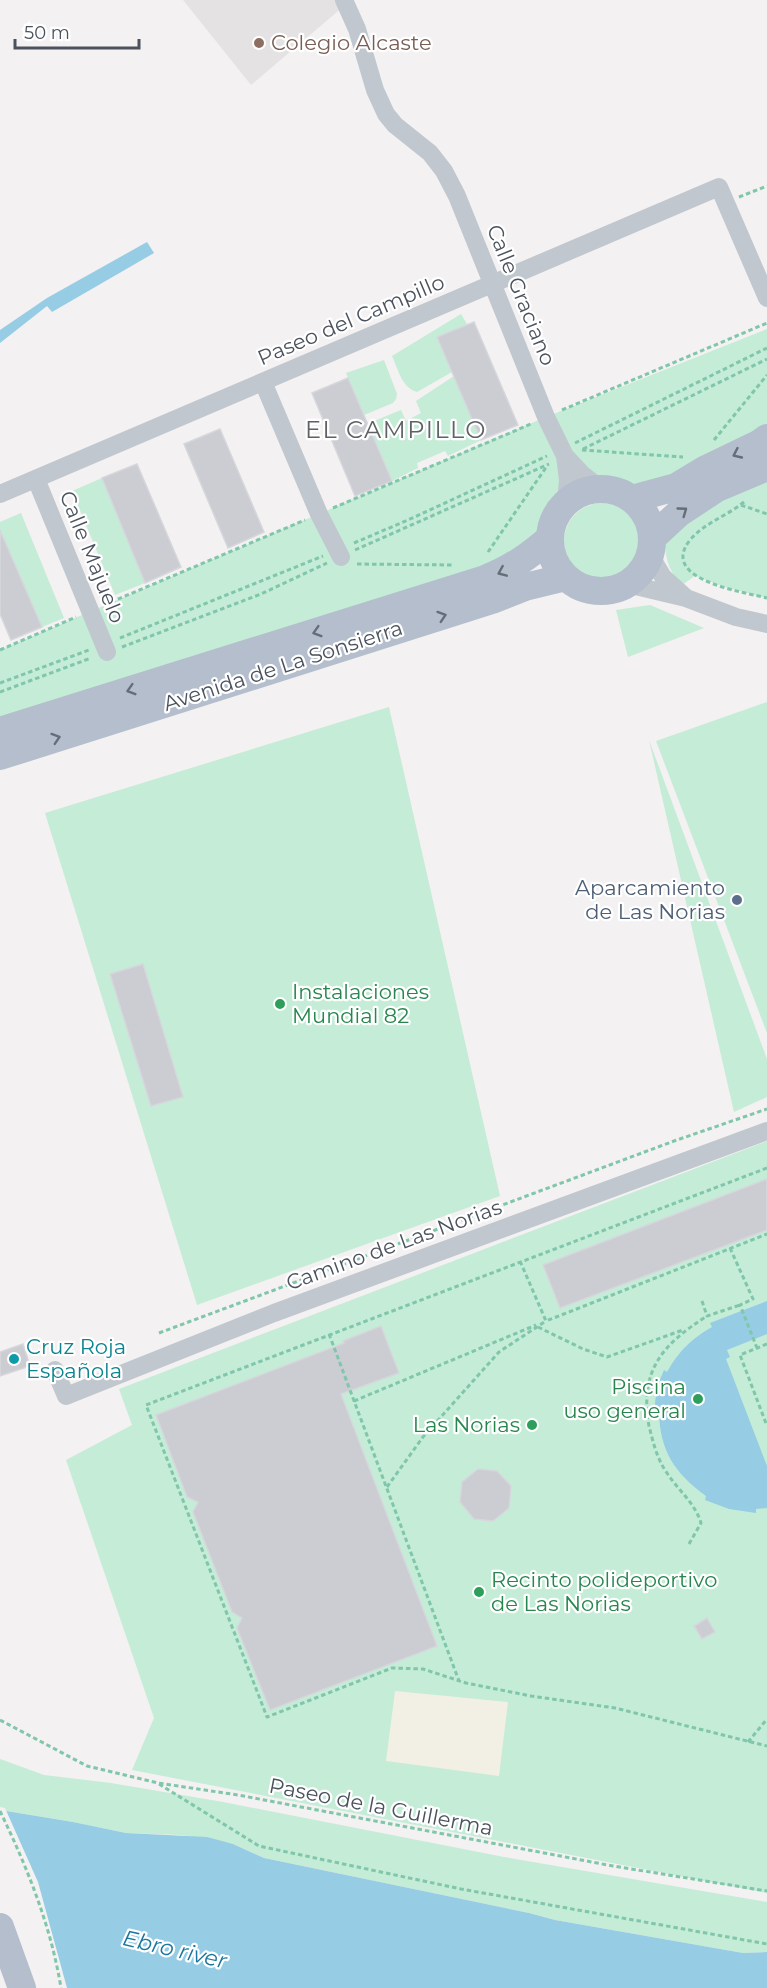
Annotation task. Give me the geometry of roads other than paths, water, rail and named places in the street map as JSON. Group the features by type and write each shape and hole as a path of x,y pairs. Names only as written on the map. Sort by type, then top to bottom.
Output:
{"main road":[{"path":"632,499 676,487 767,438"},
{"path":"651,547 646,516 632,499 617,491 601,489 582,493 566,503 554,519 550,538 557,566 566,578 575,584 596,591 618,588 627,584 641,572 651,547 679,513 717,488 767,467"},
{"name":"Avenida de La Sonsierra","path":"0,731 485,579 519,563 550,538"},
{"name":"Avenida de La Sonsierra","path":"0,756 492,600 525,587 566,578"},
{"path":"0,1926 22,1988"}],"street":[{"name":"Calle Graciano","path":"344,0 357,29 375,90 386,114 395,125 430,153 444,171 457,196 546,417 563,453 568,480 566,503"},
{"name":"Paseo del Campillo","path":"0,494 493,284 723,195 767,298"},
{"path":"263,382 338,559"},
{"name":"Calle Graciano","path":"563,453 582,474 601,489"},
{"name":"Calle Majuelo","path":"36,479 106,649"},
{"path":"651,547 663,577 686,598"},
{"path":"627,584 686,598 736,617 767,624"},
{"name":"Camino de Las Norias","path":"55,1370 66,1396 274,1313 767,1131"}],"water":[{"path":"147,242 154,253 52,312 47,306 0,343 0,330 47,298"},
{"name":"Piscina uso general","path":"767,1301 767,1334 727,1350 730,1357 726,1359 767,1466 767,1508 756,1509 756,1513 729,1509 705,1500 706,1496 686,1479 671,1460 662,1439 659,1412 654,1411 657,1387 664,1370 667,1372 686,1346 712,1327 710,1323"},
{"name":"Ebro river","path":"0,1810 126,1833 207,1837 233,1844 264,1858 555,1920 743,1953 767,1952 767,1988 0,1988"}],"place":[{"name":"Colegio Alcaste","path":"259,43"},
{"name":"Aparcamiento de Las Norias","path":"737,900"},
{"name":"Instalaciones Mundial 82","path":"280,1004"},
{"name":"Cruz Roja Española","path":"14,1359"},
{"name":"Piscina uso general","path":"698,1399"},
{"name":"Las Norias","path":"532,1425"},
{"name":"Recinto polideportivo de Las Norias","path":"479,1592"}],"district":[{"name":"EL CAMPILLO","path":"396,430"}]}
